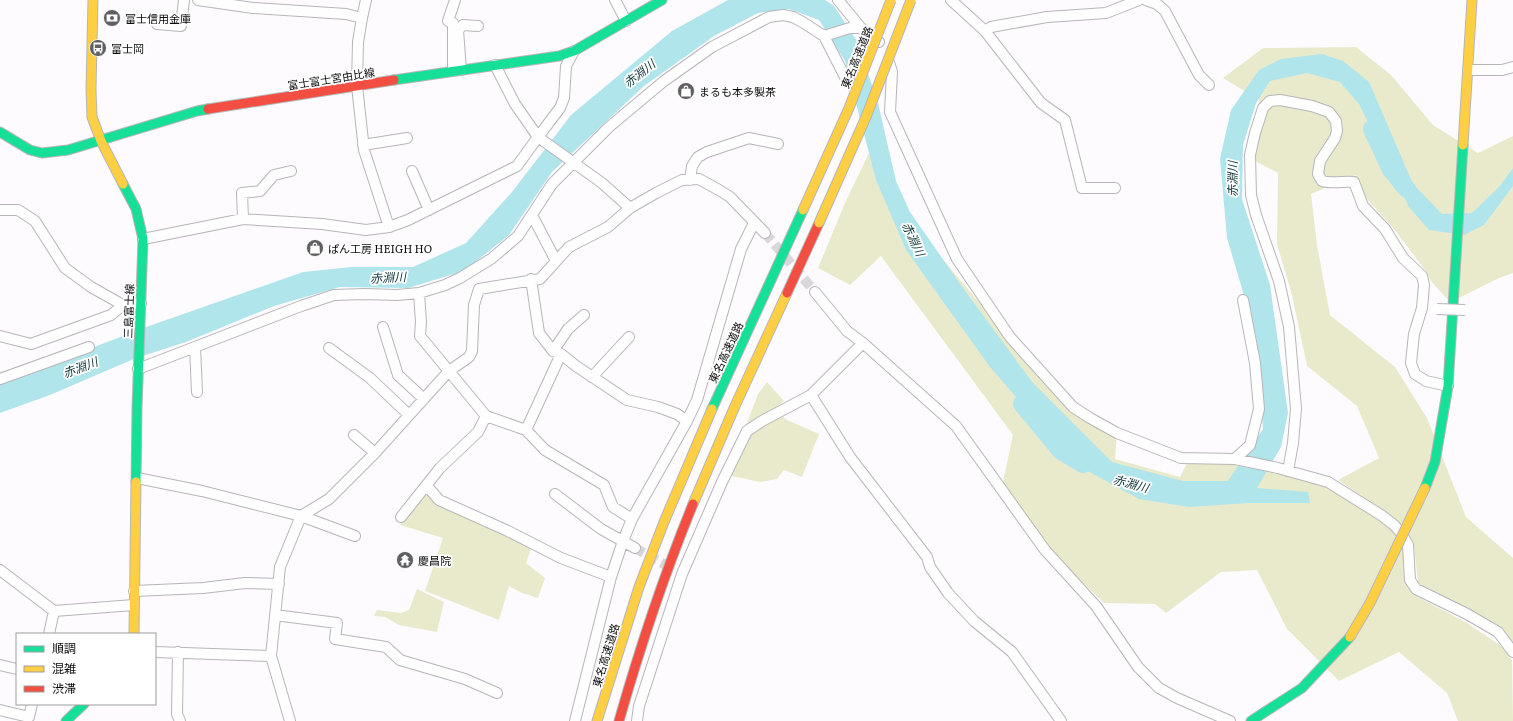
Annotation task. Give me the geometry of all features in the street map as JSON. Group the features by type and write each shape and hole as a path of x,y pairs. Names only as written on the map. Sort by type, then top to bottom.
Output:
{"main road":[{"name":"三島富士線","path":"93,0 91,89 92,117 101,141 136,209 143,239 138,368 134,633"},
{"name":"富士富士宮由比線","path":"0,132 30,150 42,153 68,150 197,111 457,70 559,56 574,51 662,0"},
{"name":"東名高速道路","path":"597,721 630,611 648,561 702,431 849,108 891,0"},
{"path":"619,721 648,620 704,478 866,117 911,0"},
{"path":"1252,721 1302,688 1350,637 1373,596 1425,488 1435,462 1448,386 1472,0"},
{"path":"66,721 83,705"}],"street":[{"path":"157,24 180,26 184,0"},
{"path":"198,0 253,8 346,14 362,18"},
{"path":"366,0 358,42 356,86 363,145 389,227"},
{"path":"455,0 448,21 453,23 457,70"},
{"path":"615,0 626,21"},
{"path":"838,0 861,28 884,46 892,72 890,112 957,259 1010,337 1072,407 1118,433 1180,458 1235,459 1283,469 1328,482 1381,515 1394,525 1402,534 1408,545 1410,580 1416,589 1467,614 1498,632 1513,652"},
{"path":"951,0 985,31 1041,104 1065,120 1082,188 1115,188"},
{"path":"985,31 992,27 1047,17 1106,14 1139,0"},
{"path":"1146,0 1157,4 1165,11 1199,74 1209,85"},
{"path":"138,368 334,295 397,295 419,293 460,278 491,259 518,236 552,184 609,127 664,81 712,47 769,17 783,15 794,18 824,36 846,79"},
{"path":"457,70 458,30 463,25 478,26"},
{"path":"824,36 850,28 861,28"},
{"path":"143,239 243,219 322,224 366,230 389,227 429,210 517,166 560,108 564,98 566,66 574,51"},
{"path":"495,65 515,104 538,137 602,183 630,208"},
{"path":"1468,70 1502,70 1513,67"},
{"path":"1283,469 1293,443 1296,409 1289,327 1280,281 1256,215 1251,195 1250,155 1263,108 1270,101 1280,100 1294,102 1329,112 1336,121 1337,130 1335,138 1320,161 1318,174 1322,181 1354,182 1363,206 1385,229 1403,258 1422,276 1424,285 1422,308 1414,334 1411,363 1416,374 1426,381 1448,386"},
{"path":"363,145 407,138"},
{"path":"690,180 692,166 698,157 707,152 749,138 778,144"},
{"path":"243,219 242,193 260,191 274,174 291,171"},
{"path":"412,171 429,210"},
{"path":"291,720 271,656 280,567 301,516 329,499 375,453 448,371 469,357 472,351 474,305 479,289 531,279 540,279 569,247 608,227 630,208 682,180 698,178 730,197 765,234"},
{"path":"0,210 18,210 35,221 65,268 91,287 123,305"},
{"path":"532,215 556,261"},
{"path":"574,721 611,576 623,541 632,519 687,421 697,400 741,249 754,223"},
{"path":"531,279 539,333 557,353 627,400 658,407 677,414 687,421"},
{"path":"815,292 847,331 863,343 956,426 1045,550 1096,606 1138,667 1159,688 1177,698 1230,721"},
{"path":"419,293 421,322 420,336 486,416 526,430 545,450 604,485 613,507 632,519"},
{"path":"1235,459 1250,445 1259,409 1255,363 1243,300"},
{"path":"0,336 31,344 110,315 123,305 141,303"},
{"path":"1422,308 1465,310"},
{"path":"526,430 568,329 584,315"},
{"path":"383,327 398,375 424,399"},
{"path":"592,377 629,337"},
{"path":"637,721 639,706 682,574 722,482 747,431 762,420 811,395 863,343"},
{"path":"0,379 89,347"},
{"path":"195,347 197,392"},
{"path":"329,348 370,378 409,415"},
{"path":"811,395 850,457 927,557 930,566 948,593 974,621 1012,652 1061,721"},
{"path":"401,518 440,468 478,432 486,416"},
{"path":"354,435 375,453"},
{"path":"137,478 202,491 301,516 354,536"},
{"path":"427,486 439,500 508,531 561,558 611,576"},
{"path":"555,494 601,529 635,548"},
{"path":"0,570 54,611 134,605"},
{"path":"134,591 204,588 245,583 279,584"},
{"path":"49,633 54,611"},
{"path":"276,615 337,623 335,639 386,647 400,660 464,679 497,693"},
{"path":"156,652 271,656"},
{"path":"178,652 177,714 180,721"},
{"path":"0,665 16,669"},
{"path":"0,710 29,717 32,705"}],"green space":[{"path":"1356,47 1391,75 1433,125 1478,153 1513,136 1513,273 1499,278 1455,300 1447,299 1431,281 1425,270 1394,229 1367,199 1356,175 1311,194 1317,245 1330,315 1395,367 1427,418 1466,517 1513,558 1513,642 1495,623 1418,583 1414,546 1399,522 1338,480 1379,458 1357,406 1307,366 1292,295 1277,244 1278,173 1253,160 1259,100 1223,78 1263,48"},
{"path":"869,153 889,195 982,306 1073,407 1117,433 1115,459 1180,477 1188,461 1262,467 1328,488 1359,506 1399,534 1404,545 1405,583 1414,595 1467,623 1504,648 1512,660 1513,721 1458,721 1447,693 1399,652 1339,681 1287,629 1257,570 1221,572 1166,613 1155,604 1104,603 1036,534 1003,482 1013,435 881,256 850,285 818,268 845,203"},
{"path":"767,382 784,401 774,410 787,420 819,434 802,477 784,470 777,479 760,482 727,475 758,394"},
{"path":"426,491 531,548 526,563 545,578 538,598 522,593 509,586 499,620 425,591 443,538 400,525"},
{"path":"417,589 444,602 437,632 399,625 385,617 374,616 377,610 401,613 409,610"}],"water":[{"path":"728,0 825,0 834,6 857,41 878,103 896,181 910,212 963,288 1033,383 1112,462 1183,481 1228,481 1263,429 1256,336 1227,238 1220,159 1231,110 1259,70 1281,59 1322,54 1343,61 1369,82 1413,184 1442,214 1472,213 1499,187 1513,168 1513,186 1484,225 1464,235 1429,230 1409,207 1359,104 1340,82 1307,73 1270,81 1256,103 1243,145 1242,199 1270,285 1288,413 1281,447 1257,488 1308,492 1310,503 1249,503 1189,507 1139,499 1073,463 990,367 906,250 876,180 845,61 819,20 789,9 758,13 714,36 644,86 552,172 509,235 464,271 408,288 340,287 274,306 186,342 136,358 50,395 0,413 0,383 149,326 303,272 351,267 413,267 466,243 512,192 571,115 672,31"}],"waterway":[{"name":"赤淵川","path":"1372,129 1391,170 1407,189"},
{"name":"赤淵川","path":"1022,404 1061,451 1083,464"}],"tunnel":[{"path":"765,233 815,292"},
{"path":"635,548 671,568"}],"traffic: fast":[{"path":"394,80 559,56 574,51 662,0"},
{"path":"0,132 30,150 42,153 68,150 208,109"},
{"path":"1425,488 1435,462 1448,386 1463,145"},
{"path":"123,184 136,209 143,239 136,482"},
{"path":"712,409 803,210"},
{"path":"1251,721 1302,688 1350,637"},
{"path":"66,721 83,705"}],"traffic: slow":[{"path":"93,0 91,89 92,117 101,141 123,184"},
{"path":"803,210 849,108 891,0"},
{"path":"819,223 866,117 911,0"},
{"path":"1463,145 1472,0"},
{"path":"693,504 735,406 787,293"},
{"path":"597,721 639,587 664,522 712,409"},
{"path":"134,633 136,482"},
{"path":"1350,637 1370,603 1425,488"}],"traffic: jam":[{"path":"208,109 394,80"},
{"path":"787,293 819,223"},
{"path":"619,721 653,611 693,504"}],"place":[{"name":"富士信用金庫","path":"112,18"},
{"name":"富士岡","path":"98,48"},
{"name":"まるも本多製茶","path":"686,91"},
{"name":"ぱん工房 HEIGH HO","path":"315,248"},
{"name":"慶昌院","path":"405,560"}]}
